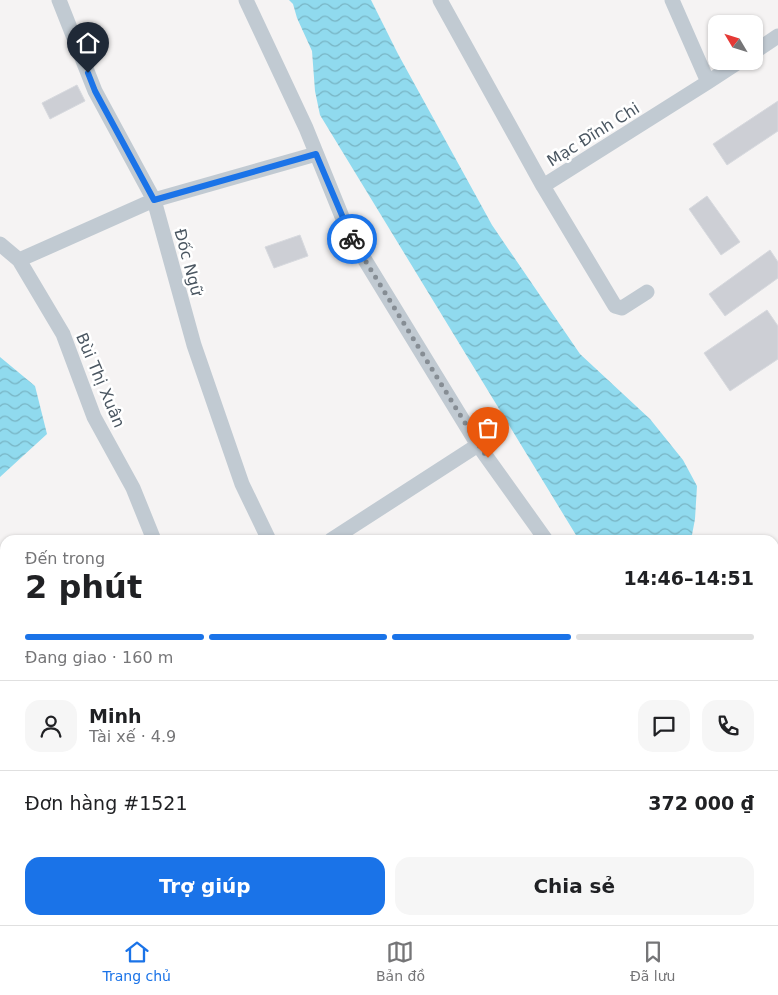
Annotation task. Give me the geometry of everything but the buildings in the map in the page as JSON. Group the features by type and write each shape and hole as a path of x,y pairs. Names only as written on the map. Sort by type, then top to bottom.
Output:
{"street":[{"name":"Đốc Ngữ","path":"59,0 95,91 154,200 194,345 242,484 267,535"},
{"path":"246,0 306,128 349,234 478,444 542,535"},
{"name":"Mạc Đĩnh Chi","path":"440,0 543,186 726,70"},
{"path":"677,2 708,82"},
{"path":"763,46 778,36"},
{"path":"19,260 154,200 316,154"},
{"path":"543,186 615,306 622,308 647,292"},
{"name":"Bùi Thị Xuân","path":"0,244 19,260 63,334 94,418 133,488 152,535"},
{"path":"339,535 478,444"}],"water":[{"path":"289,0 371,0 398,54 492,225 580,354 650,419 683,460 697,486 692,535 576,535 320,115 315,91 312,51 297,18 293,4"},
{"path":"0,357 35,386 47,434 0,477"}],"way so far":[{"path":"352,239 416,346 488,458"}],"route":[{"path":"88,73 95,91 154,200 316,154 352,239"}]}
